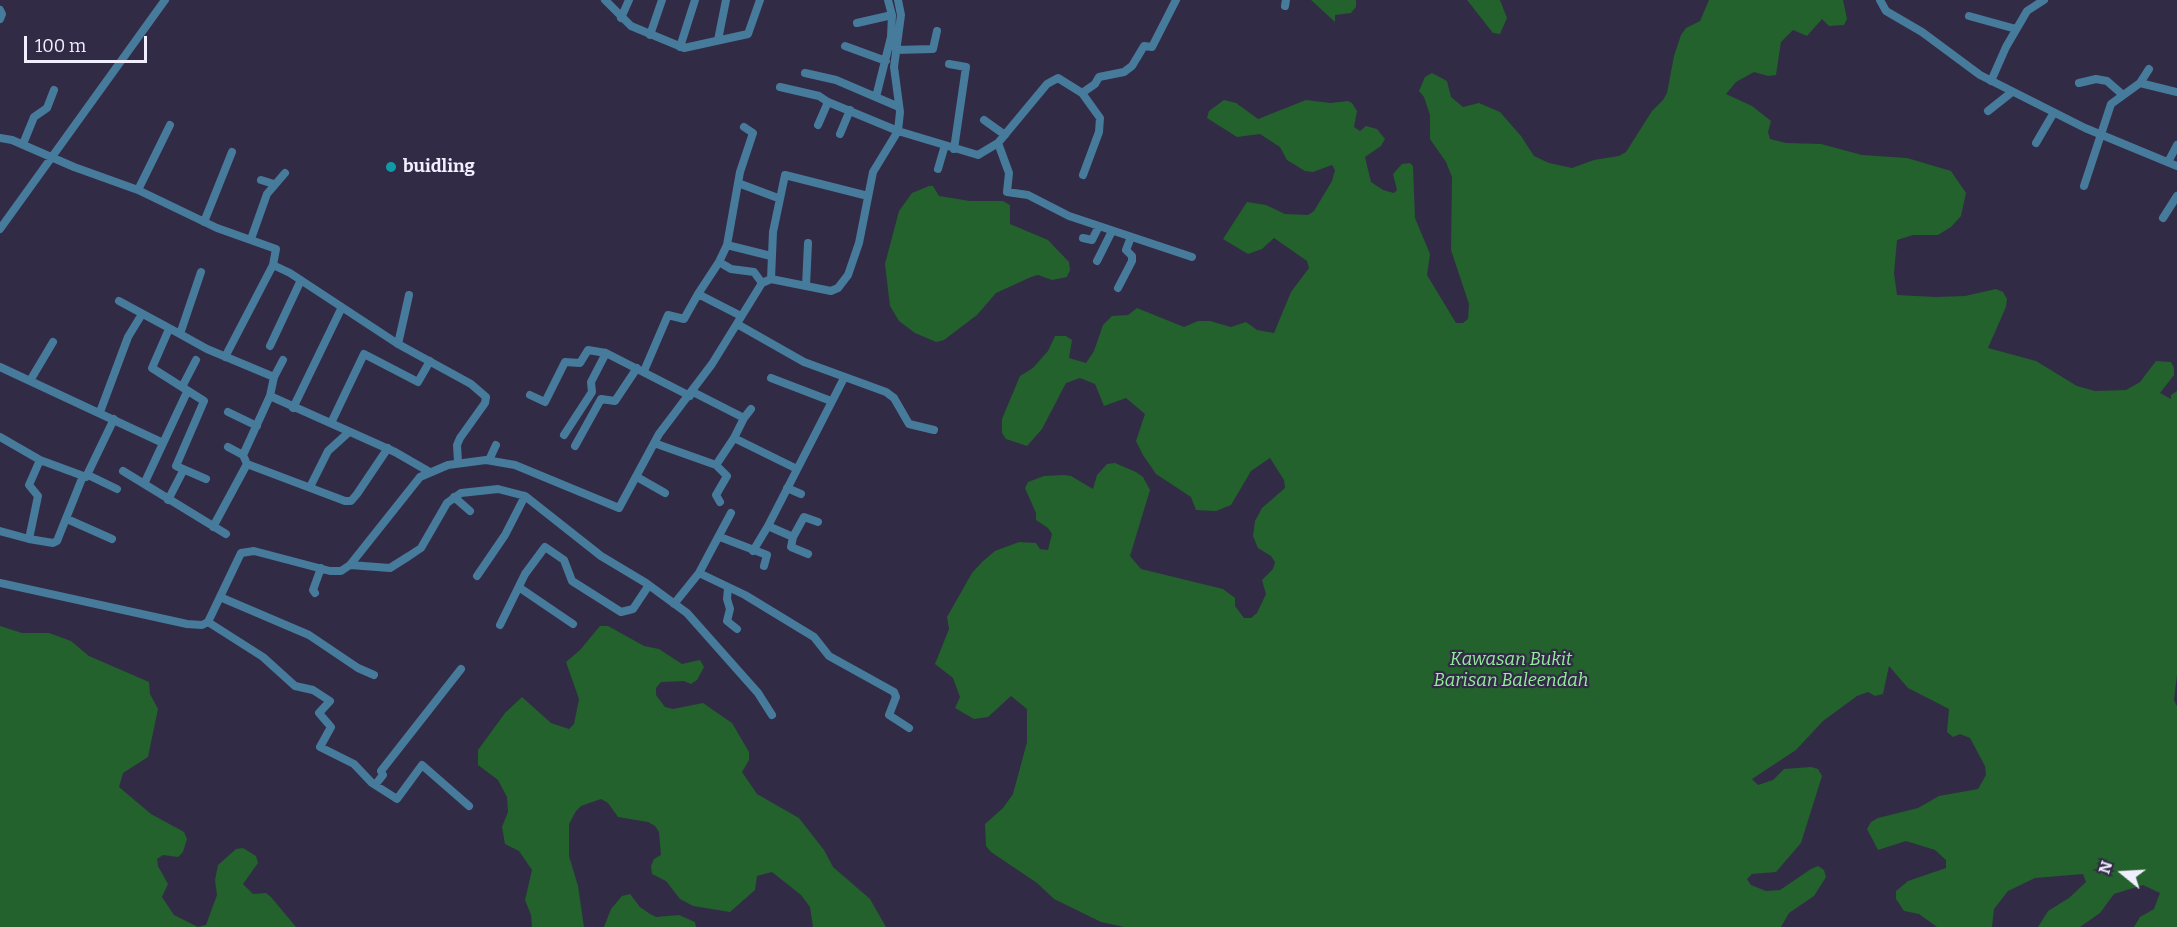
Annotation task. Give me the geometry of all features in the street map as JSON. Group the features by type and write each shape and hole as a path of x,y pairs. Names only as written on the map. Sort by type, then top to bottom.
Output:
{"street":[{"path":"0,229 165,0"},
{"path":"605,0 621,18 680,47 748,34 760,0"},
{"path":"621,18 628,0"},
{"path":"650,34 662,0"},
{"path":"680,47 695,0"},
{"path":"718,40 726,0"},
{"path":"876,97 891,37 892,15 888,0"},
{"path":"719,262 731,269 754,272 766,281 831,291 838,288 848,275 874,168 898,131 899,107 894,73 901,11 898,0"},
{"path":"1082,93 1095,84 1099,77 1124,72 1132,66 1144,46 1152,47 1176,0"},
{"path":"1880,0 1887,12 1991,81 2054,114 2177,166"},
{"path":"1991,81 2027,10 2044,0"},
{"path":"0,10 0,19"},
{"path":"857,23 892,15"},
{"path":"1969,16 2016,29"},
{"path":"896,50 933,49 937,31"},
{"path":"845,46 886,61"},
{"path":"949,64 966,67 954,149"},
{"path":"2084,186 2103,135 2109,107 2139,82 2149,69"},
{"path":"805,73 821,75 899,107"},
{"path":"780,87 819,96 828,102 898,131 978,155 998,143 1052,80 1058,78 1082,93 1100,120 1100,132 1083,175"},
{"path":"2079,83 2096,79 2107,81 2123,95"},
{"path":"2139,82 2177,92"},
{"path":"23,144 34,117 47,108 54,90"},
{"path":"1988,111 2012,92"},
{"path":"818,125 828,102"},
{"path":"840,134 850,110"},
{"path":"2036,143 2054,114"},
{"path":"984,120 1005,135"},
{"path":"138,190 170,124"},
{"path":"575,446 601,399 615,401 641,369 668,315 684,319 719,262 727,245 738,183 753,133 744,127"},
{"path":"0,138 23,144 138,190 204,222 276,249 273,266 225,357"},
{"path":"998,143 1003,150 1008,173 1007,192 1028,195 1069,216 1192,257"},
{"path":"938,169 945,145"},
{"path":"2168,162 2177,145"},
{"path":"204,222 232,152"},
{"path":"251,239 262,207 274,184 285,173"},
{"path":"0,583 187,624 202,625 208,622 241,553 248,550 341,571 350,565 412,486 428,471 458,462 489,460 514,465 619,508 654,442 691,394 766,281 778,198 785,175 868,196"},
{"path":"261,180 274,184"},
{"path":"738,183 778,198"},
{"path":"2163,218 2176,201"},
{"path":"1083,238 1092,240 1099,226"},
{"path":"1097,261 1112,231"},
{"path":"1119,288 1132,261 1126,250 1131,237"},
{"path":"806,286 808,243"},
{"path":"727,245 771,256"},
{"path":"273,266 301,280 398,344 471,384 486,398 460,438 457,445 458,462"},
{"path":"180,334 201,272"},
{"path":"270,346 301,280"},
{"path":"698,294 804,362 886,392 894,398 909,424 934,430"},
{"path":"398,344 409,295"},
{"path":"119,301 225,357 274,378"},
{"path":"293,408 342,307"},
{"path":"100,412 128,337 142,314"},
{"path":"169,329 152,368 204,402 177,465 183,471 206,480"},
{"path":"31,379 53,342"},
{"path":"530,395 545,402 565,362 580,363 588,350 606,353 744,418"},
{"path":"564,435 592,392 591,382 606,353"},
{"path":"331,423 364,354 417,382 430,361"},
{"path":"144,484 196,360"},
{"path":"213,527 245,460 270,396 274,378 283,360"},
{"path":"0,367 31,379 163,443"},
{"path":"771,378 831,401"},
{"path":"753,551 844,378"},
{"path":"270,396 387,448 428,471"},
{"path":"716,465 751,409"},
{"path":"228,412 257,426"},
{"path":"0,531 29,539 56,542 114,419"},
{"path":"310,487 324,456 350,432"},
{"path":"0,437 40,460 117,489"},
{"path":"734,438 796,469"},
{"path":"654,442 716,465 727,476 716,495 720,502"},
{"path":"489,460 496,445"},
{"path":"228,447 245,460 340,500 351,501 387,448"},
{"path":"29,539 38,496 30,485 40,460"},
{"path":"123,471 226,534"},
{"path":"168,500 183,471"},
{"path":"637,477 665,493"},
{"path":"788,488 801,494"},
{"path":"350,565 390,568 410,556 421,548 454,496 485,489 508,490 525,496 601,556 649,585 674,604 717,646 758,693 772,715"},
{"path":"454,496 470,511"},
{"path":"477,576 505,536 525,496"},
{"path":"674,604 699,573 720,537 730,513"},
{"path":"808,554 791,548 793,537 804,517 818,522"},
{"path":"67,519 112,539"},
{"path":"768,526 793,537"},
{"path":"720,537 767,555 764,566"},
{"path":"500,626 531,566 546,547 567,565 572,581 621,612 633,609 649,585"},
{"path":"315,593 313,590 321,568"},
{"path":"699,573 800,628 814,637 829,656 894,692 896,697 889,715 909,728"},
{"path":"520,588 573,624"},
{"path":"728,588 727,599 730,609 727,621 737,629"},
{"path":"220,597 309,635 358,669 374,675"},
{"path":"208,622 263,657 295,686 313,690 330,701 319,713 331,727 320,747 354,764 375,785 397,799 422,765 469,806"},
{"path":"375,785 383,775 381,771 461,669"}],"green space":[{"path":"1311,0 1356,0 1356,7 1351,13 1335,15 1335,22"},
{"path":"1467,0 1500,0 1507,18 1500,34 1493,33"},
{"name":"Kawasan Bukit Barisan Baleendah","path":"1709,0 1843,0 1847,19 1844,25 1829,26 1822,19 1807,36 1793,30 1781,42 1776,75 1768,76 1754,72 1736,82 1726,94 1752,106 1771,121 1768,132 1770,139 1786,143 1821,144 1862,155 1907,158 1951,171 1966,193 1961,216 1951,227 1938,235 1913,235 1897,240 1894,273 1897,295 1965,296 1996,289 2003,292 2007,299 2006,307 1988,348 2036,361 2077,386 2095,391 2126,390 2140,382 2156,361 2171,362 2174,375 2160,393 2171,399 2171,395 2177,391 2177,675 2174,700 2177,706 2177,927 2134,927 2140,917 2154,909 2160,893 2143,885 2114,894 2100,913 2080,927 2038,927 2048,911 2069,898 2086,882 2083,874 2035,878 2008,891 1994,909 1992,927 1937,927 1919,914 1904,911 1896,899 1896,891 1908,881 1946,868 1946,860 1935,850 1906,841 1878,850 1867,829 1871,822 1878,818 1918,808 1939,796 1978,789 1986,775 1985,766 1970,738 1960,734 1953,737 1947,732 1949,709 1908,688 1889,666 1883,694 1875,696 1868,692 1857,696 1823,721 1796,750 1752,779 1758,785 1773,780 1784,769 1811,767 1818,769 1822,776 1801,843 1776,872 1752,874 1747,879 1751,885 1766,891 1780,890 1811,869 1818,866 1824,870 1826,877 1814,896 1789,913 1781,927 1124,927 1101,922 1054,899 1037,883 991,852 986,846 985,824 1003,808 1013,794 1027,742 1027,709 1011,696 988,717 974,719 955,708 960,697 953,678 935,664 949,629 947,617 972,573 982,562 995,551 1019,542 1036,543 1040,549 1048,550 1052,534 1048,528 1036,520 1036,513 1025,488 1028,482 1044,476 1064,475 1071,476 1093,489 1097,475 1107,464 1115,463 1136,472 1143,477 1150,490 1130,556 1141,569 1223,589 1235,598 1235,606 1244,618 1251,618 1257,613 1266,594 1262,580 1273,569 1275,562 1271,556 1258,548 1253,536 1255,521 1262,508 1285,488 1284,480 1270,458 1251,471 1231,505 1216,511 1196,510 1191,497 1156,474 1143,455 1136,441 1145,414 1126,398 1104,406 1095,384 1080,378 1066,383 1042,429 1027,446 1006,439 1002,433 1002,419 1020,376 1033,368 1048,351 1055,336 1066,336 1072,340 1069,358 1086,363 1094,351 1103,325 1112,316 1128,315 1137,308 1184,327 1198,321 1210,321 1231,327 1246,322 1257,330 1274,333 1291,292 1309,268 1307,261 1274,238 1262,249 1248,254 1223,239 1247,202 1266,205 1285,214 1308,215 1314,211 1332,181 1335,170 1332,165 1313,172 1305,171 1287,160 1280,147 1260,134 1237,137 1207,118 1209,111 1224,100 1236,103 1258,119 1306,100 1352,103 1357,111 1354,127 1360,131 1366,126 1377,129 1385,139 1381,146 1365,157 1371,182 1383,190 1394,193 1397,190 1393,174 1402,164 1410,163 1413,166 1415,218 1430,254 1427,275 1456,323 1463,323 1468,319 1469,304 1451,250 1452,177 1446,162 1430,139 1430,115 1424,97 1419,91 1425,77 1432,73 1447,81 1451,97 1463,107 1479,103 1500,112 1521,136 1534,156 1549,163 1572,168 1594,160 1619,156 1626,152 1652,111 1663,100 1667,93 1674,56 1681,35 1686,28 1700,21"},
{"path":"933,186 939,196 970,201 1003,201 1010,205 1010,224 1048,240 1069,262 1070,270 1067,277 1052,280 1038,275 996,293 977,315 944,340 936,342 915,333 899,321 890,306 885,264 899,211 912,193"},
{"path":"0,626 22,633 49,633 71,641 89,656 149,682 150,694 158,709 148,757 123,773 119,787 151,814 184,832 187,839 183,852 178,857 163,855 157,859 158,866 168,884 162,897 174,915 198,927 0,927"},
{"path":"600,626 608,626 644,646 659,649 682,664 700,660 704,667 697,680 691,684 684,681 661,682 656,688 656,695 665,707 673,709 703,703 732,723 749,752 749,760 742,772 757,794 799,818 824,850 833,867 870,899 886,927 813,927 810,907 801,895 772,872 757,876 755,890 730,912 693,906 680,899 666,881 652,874 651,866 654,859 661,855 659,832 655,826 648,822 618,817 608,803 601,799 581,806 569,824 569,856 578,886 584,927 532,927 531,915 525,900 532,870 519,851 505,844 502,827 508,812 507,797 498,780 478,765 478,750 505,713 522,697 551,723 569,729 574,724 579,699 566,662 580,650"},
{"path":"243,848 256,856 258,863 243,884 253,894 266,893 271,897 296,927 198,927 206,925 217,895 215,880 218,865 236,849"},
{"path":"630,894 640,907 656,917 679,915 695,922 696,927 604,927 611,909 622,896"}],"place":[{"name":"buidling","path":"391,167"}]}
